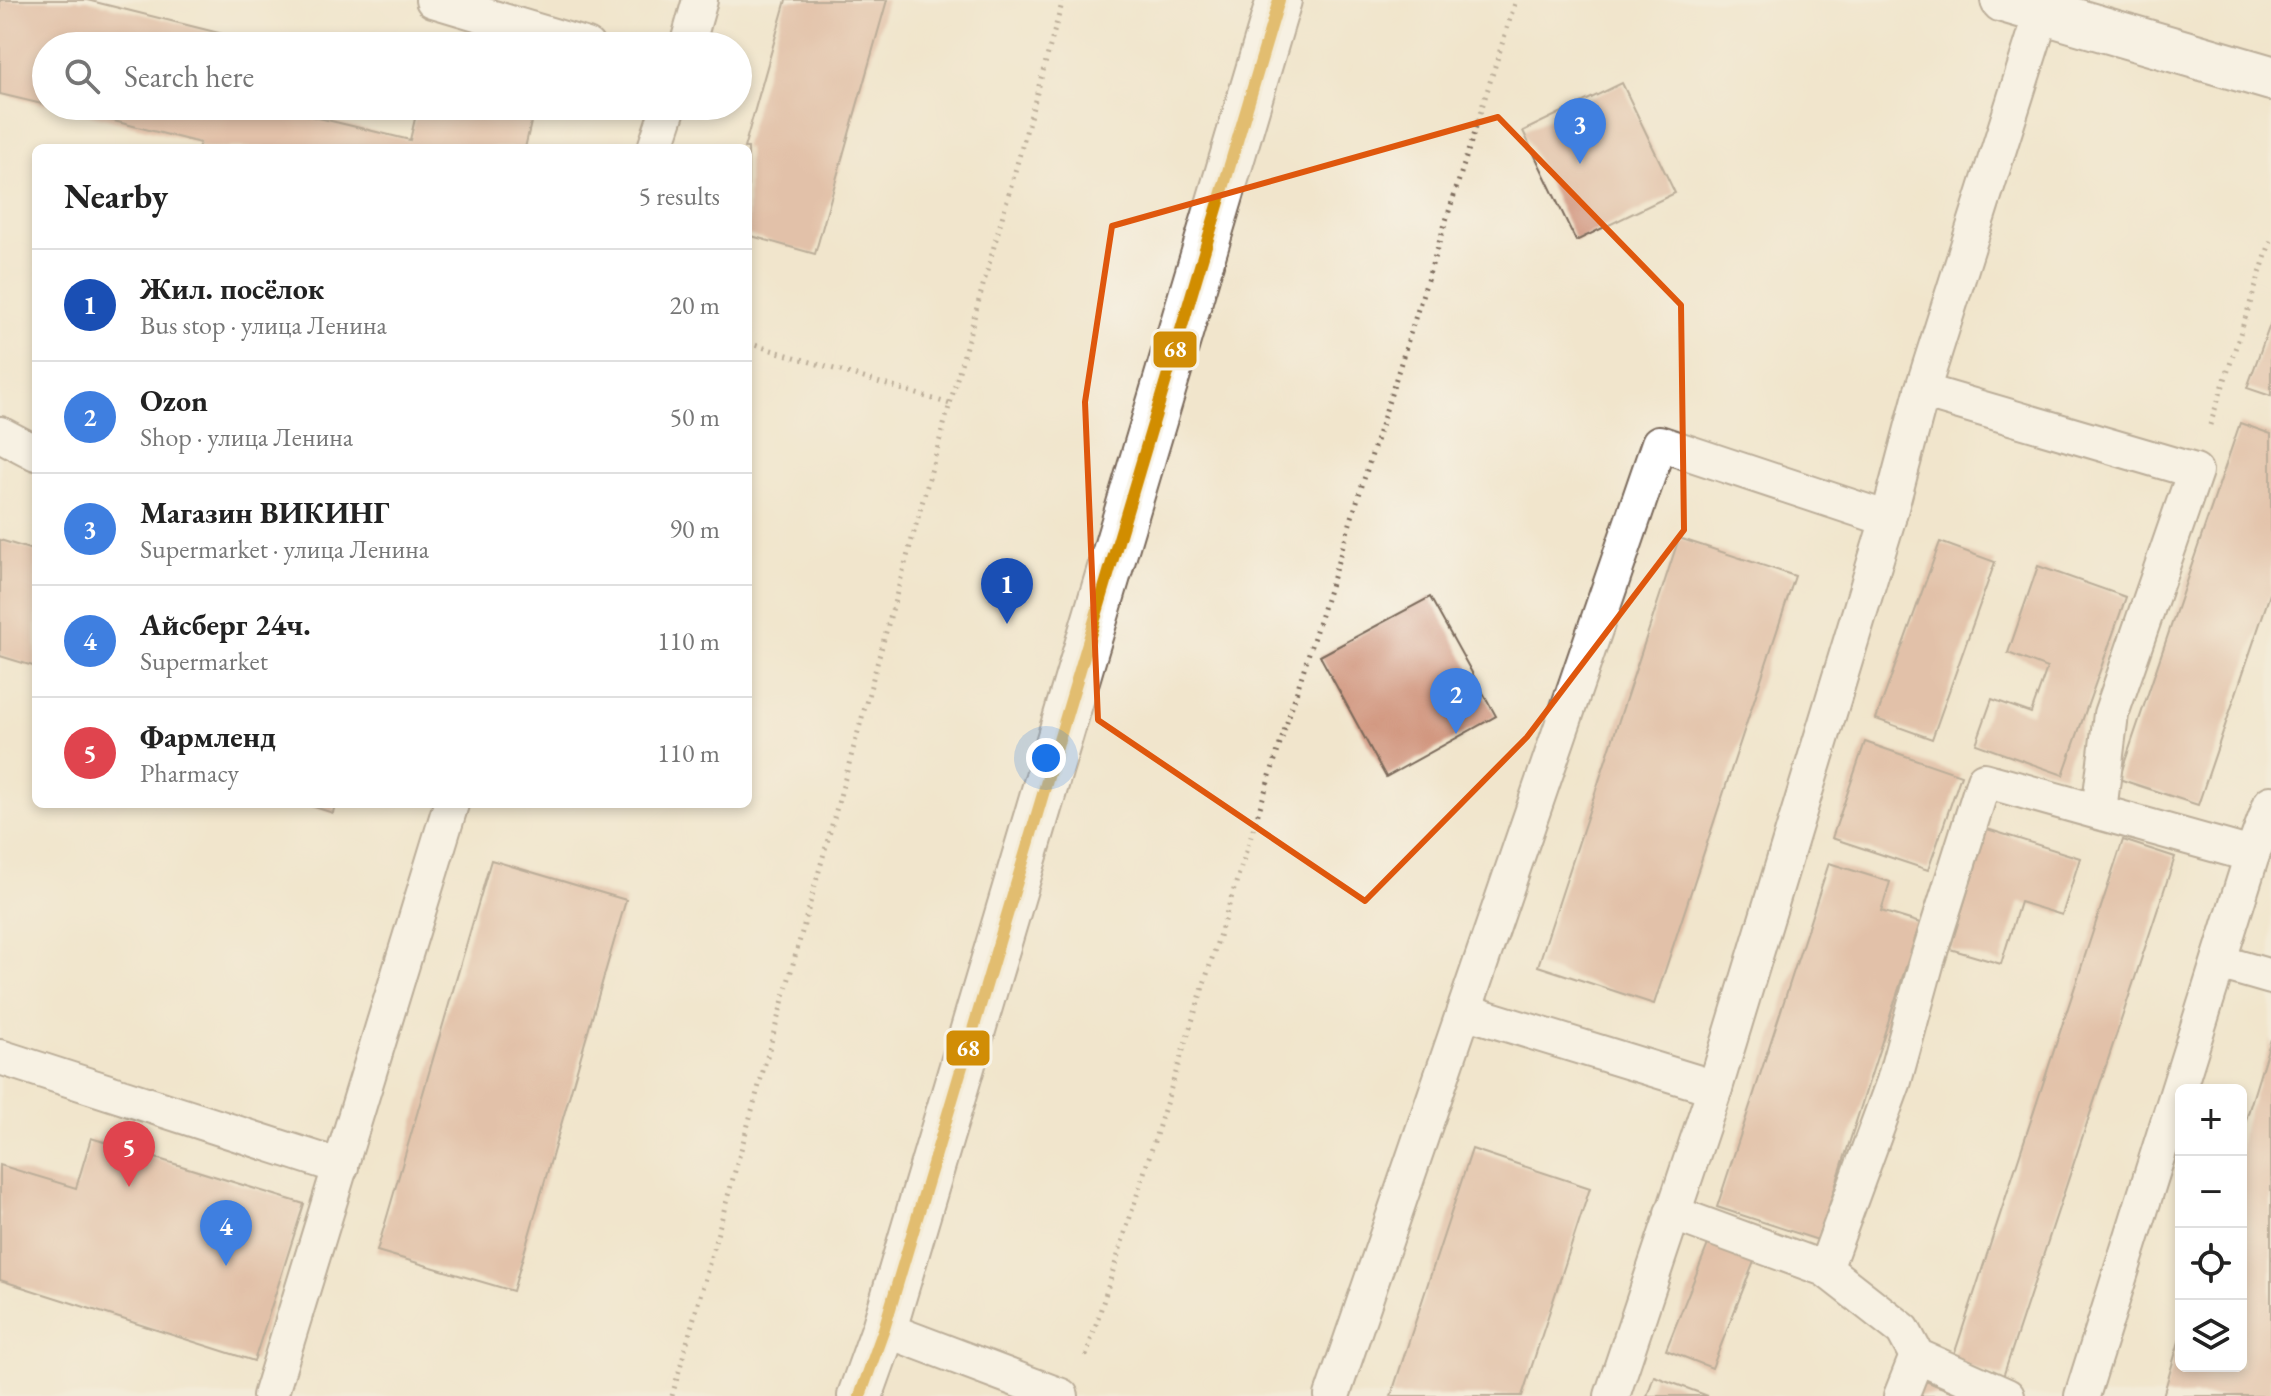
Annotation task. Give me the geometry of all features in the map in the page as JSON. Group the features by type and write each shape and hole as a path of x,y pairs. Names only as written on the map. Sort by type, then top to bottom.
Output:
{"main road":[{"path":"860,1396 884,1329 1279,0"},
{"path":"2023,6 2271,78"}],"lane":[{"path":"433,0 540,32"},
{"path":"691,32 700,0"},
{"path":"1612,1396 1715,1088 1888,519 2023,6"},
{"path":"656,144 664,120"},
{"path":"1922,391 2195,471 2111,714 2099,811"},
{"path":"0,434 32,451"},
{"path":"1332,1396 1659,443 1888,519"},
{"path":"1825,1269 1894,1081 1927,961 1984,780 2252,855"},
{"path":"2082,1396 2271,803"},
{"path":"270,1396 450,808"},
{"path":"2219,962 2271,977"},
{"path":"1464,1011 1715,1088"},
{"path":"0,1057 341,1167"},
{"path":"1672,1213 1825,1269 1903,1330 1917,1356 2007,1396"},
{"path":"884,1329 1061,1396"},
{"path":"1901,1396 1917,1356"}],"path":[{"path":"672,1396 1063,0"},
{"path":"1083,1366 1516,0"},
{"path":"2195,471 2271,240"},
{"path":"752,344 950,404"}],"highlighted area":[{"path":"1498,117 1681,305 1684,530 1527,737 1365,901 1098,720 1085,402 1112,226"}],"building":[{"path":"0,0 87,0 215,32 32,32 32,102 0,94"},
{"path":"786,0 887,0 815,254 752,236 752,144 745,144"},
{"path":"1622,83 1675,193 1576,241 1523,131"},
{"path":"110,120 327,120 410,140 415,120 532,120 526,144 200,143"},
{"path":"2271,322 2271,396 2247,388"},
{"path":"2240,423 2271,434 2271,591 2198,805 2119,779"},
{"path":"1679,538 1795,576 1654,1004 1538,966"},
{"path":"0,540 32,550 32,666 0,656"},
{"path":"1940,542 1995,562 1932,739 1876,719"},
{"path":"2038,566 2126,597 2063,775 1976,744 1992,699 2031,713 2047,668 2008,653"},
{"path":"1430,597 1496,716 1386,777 1320,656"},
{"path":"1865,742 1961,775 1928,870 1832,838"},
{"path":"317,808 334,808 333,813"},
{"path":"1987,829 2080,858 2062,915 2020,902 2001,964 1950,949"},
{"path":"2123,840 2175,857 2003,1377 1952,1361"},
{"path":"491,860 626,900 513,1291 377,1251"},
{"path":"1829,863 1890,882 1881,911 1920,923 1818,1240 1717,1207"},
{"path":"2271,1039 2271,1396 2163,1396 2175,1355 2175,1372 2247,1372 2247,1117"},
{"path":"91,1138 304,1204 254,1361 0,1280 0,1165 76,1188"},
{"path":"1472,1149 1590,1188 1522,1396 1391,1396"},
{"path":"1709,1242 1755,1259 1712,1368 1666,1350"},
{"path":"1654,1376 1708,1396 1647,1396"},
{"path":"1918,1378 1963,1396 1911,1396"}],"transit line":[{"name":"68","path":"860,1396 884,1329 1279,0"}],"place":[{"name":"Магазин ВИКИНГ","path":"1580,164"},
{"name":"Жил. посёлок","path":"1007,624"},
{"name":"Ozon","path":"1456,734"},
{"name":"Фармленд","path":"129,1187"},
{"name":"Айсберг 24ч.","path":"226,1266"}]}
